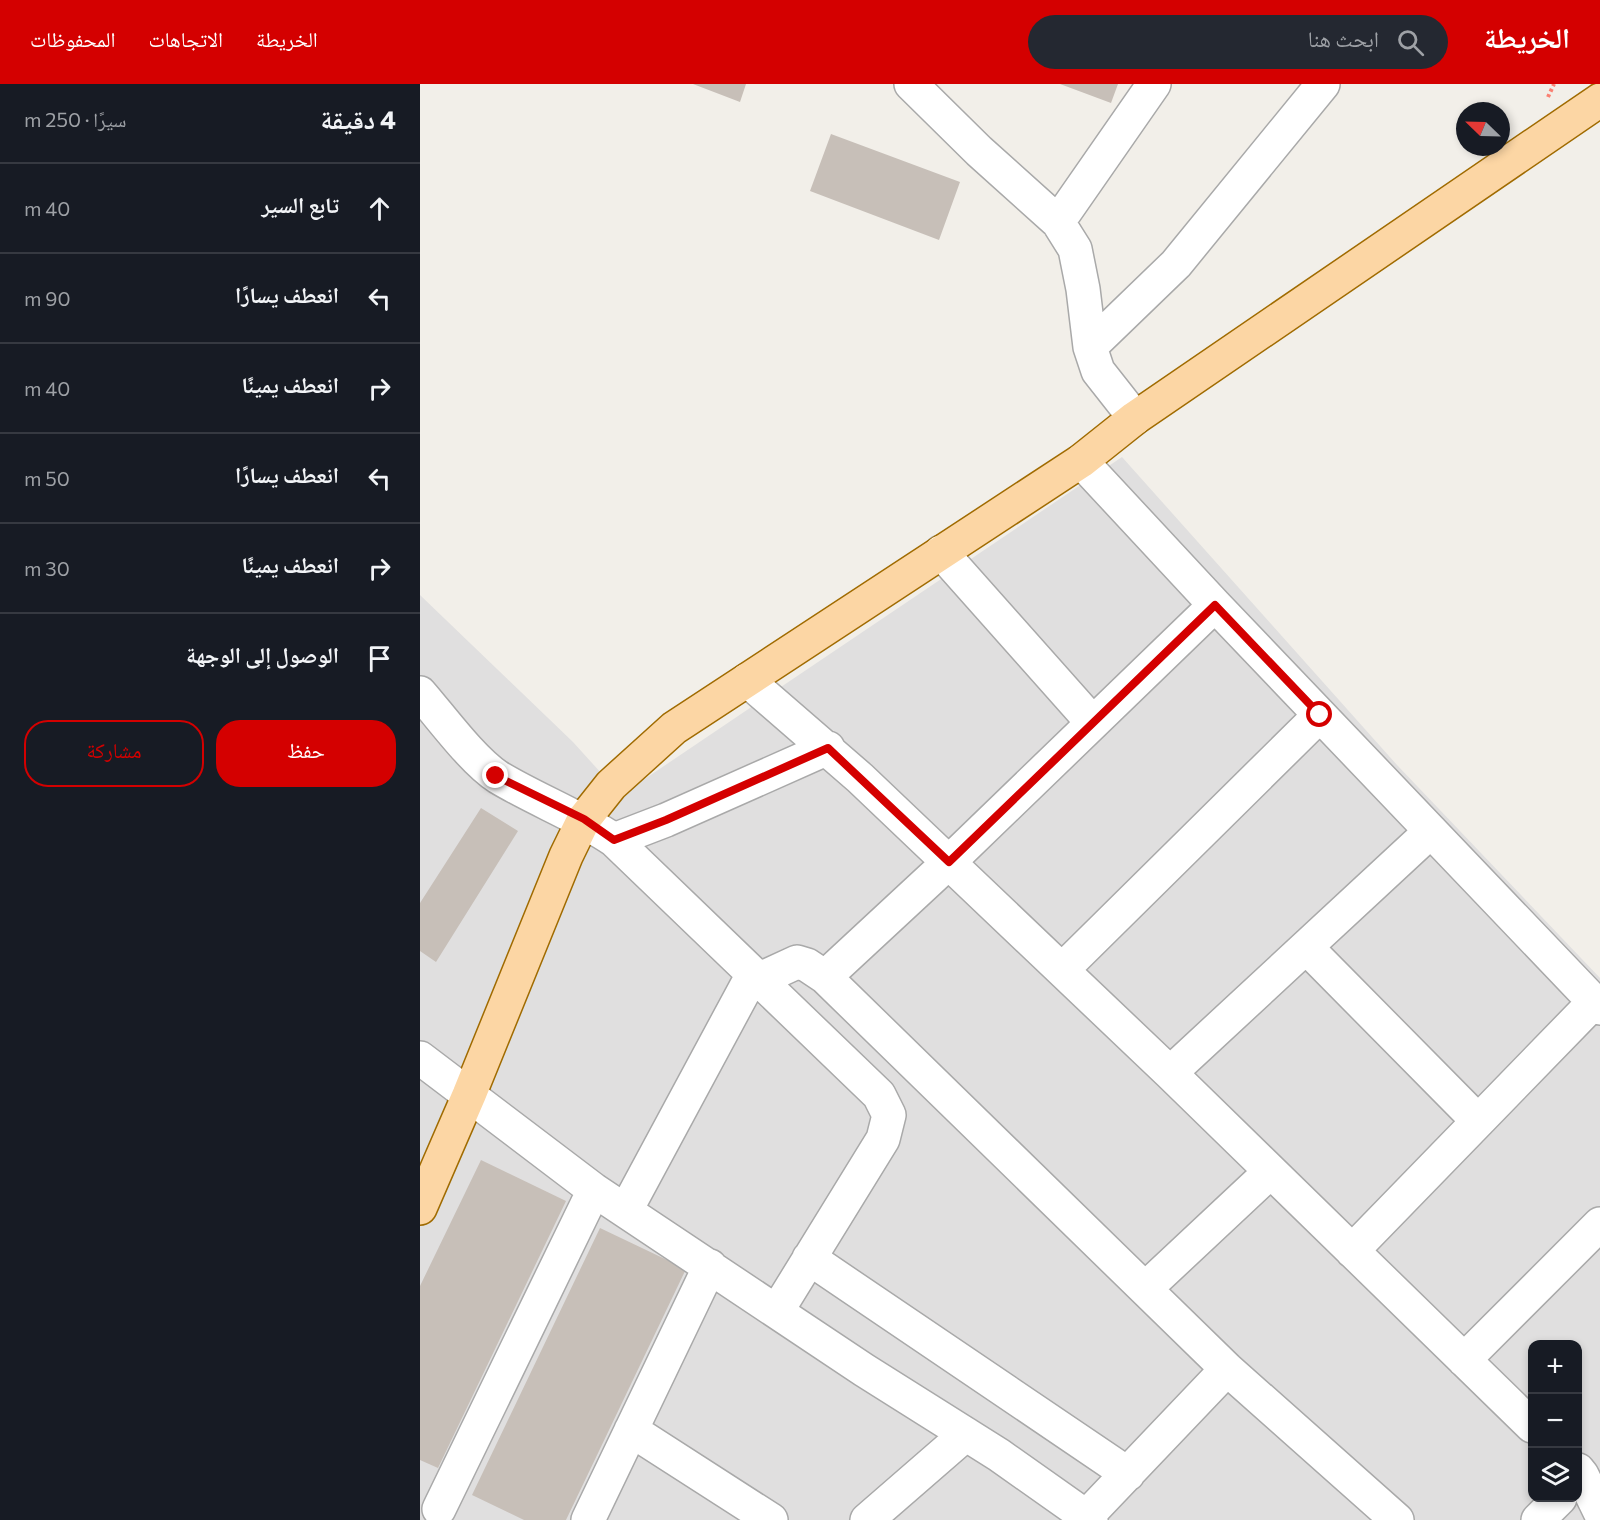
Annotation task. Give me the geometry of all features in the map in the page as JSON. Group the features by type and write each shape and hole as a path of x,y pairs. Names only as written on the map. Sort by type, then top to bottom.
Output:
{"main road":[{"path":"420,1208 469,1095 533,932 584,819 611,785 674,728 1082,461 1135,418 1598,105"}],"street":[{"path":"911,84 979,151 1058,222 1075,249 1090,346 1098,371 1135,418"},
{"path":"1058,222 1154,84"},
{"path":"1090,346 1176,264 1323,84"},
{"path":"1082,461 1215,605 1597,1005 1478,1121 1352,1251"},
{"path":"941,552 1093,723"},
{"path":"825,977 949,862 1215,605"},
{"path":"747,680 828,748 949,862 1528,1421"},
{"path":"420,693 496,776 584,819 614,840 879,1095 889,1115 883,1139 777,1311"},
{"path":"1062,970 1320,715"},
{"path":"614,840 666,820 828,748"},
{"path":"1170,1073 1431,831"},
{"path":"1306,947 1478,1121"},
{"path":"626,1210 755,977 797,962 807,965 825,977 1227,1368 1397,1520"},
{"path":"420,1058 594,1190 966,1434 1089,1518 1227,1368"},
{"path":"1145,1289 1270,1172"},
{"path":"441,1510 594,1190"},
{"path":"1464,1360 1600,1224"},
{"path":"809,1258 1128,1474"},
{"path":"588,1520 710,1266"},
{"path":"631,1430 771,1520"},
{"path":"867,1520 966,1434"},
{"path":"1582,1480 1600,1512"},
{"path":"1538,1520 1555,1502"}],"shaded area":[{"path":"1122,457 1397,765 1600,978 1600,1520 420,1520 420,595 573,742 621,795"}],"building":[{"path":"693,84 746,84 740,102"},
{"path":"1060,84 1118,84 1111,103"},
{"path":"831,134 960,182 939,240 810,191"},
{"path":"481,808 518,831 436,962 420,951 420,903"},
{"path":"481,1160 566,1201 438,1468 420,1460 420,1286"},
{"path":"600,1228 686,1269 566,1520 524,1520 472,1495"}],"route":[{"path":"496,776 584,819 614,840 666,820 828,748 949,862 1215,605 1320,715"}]}
